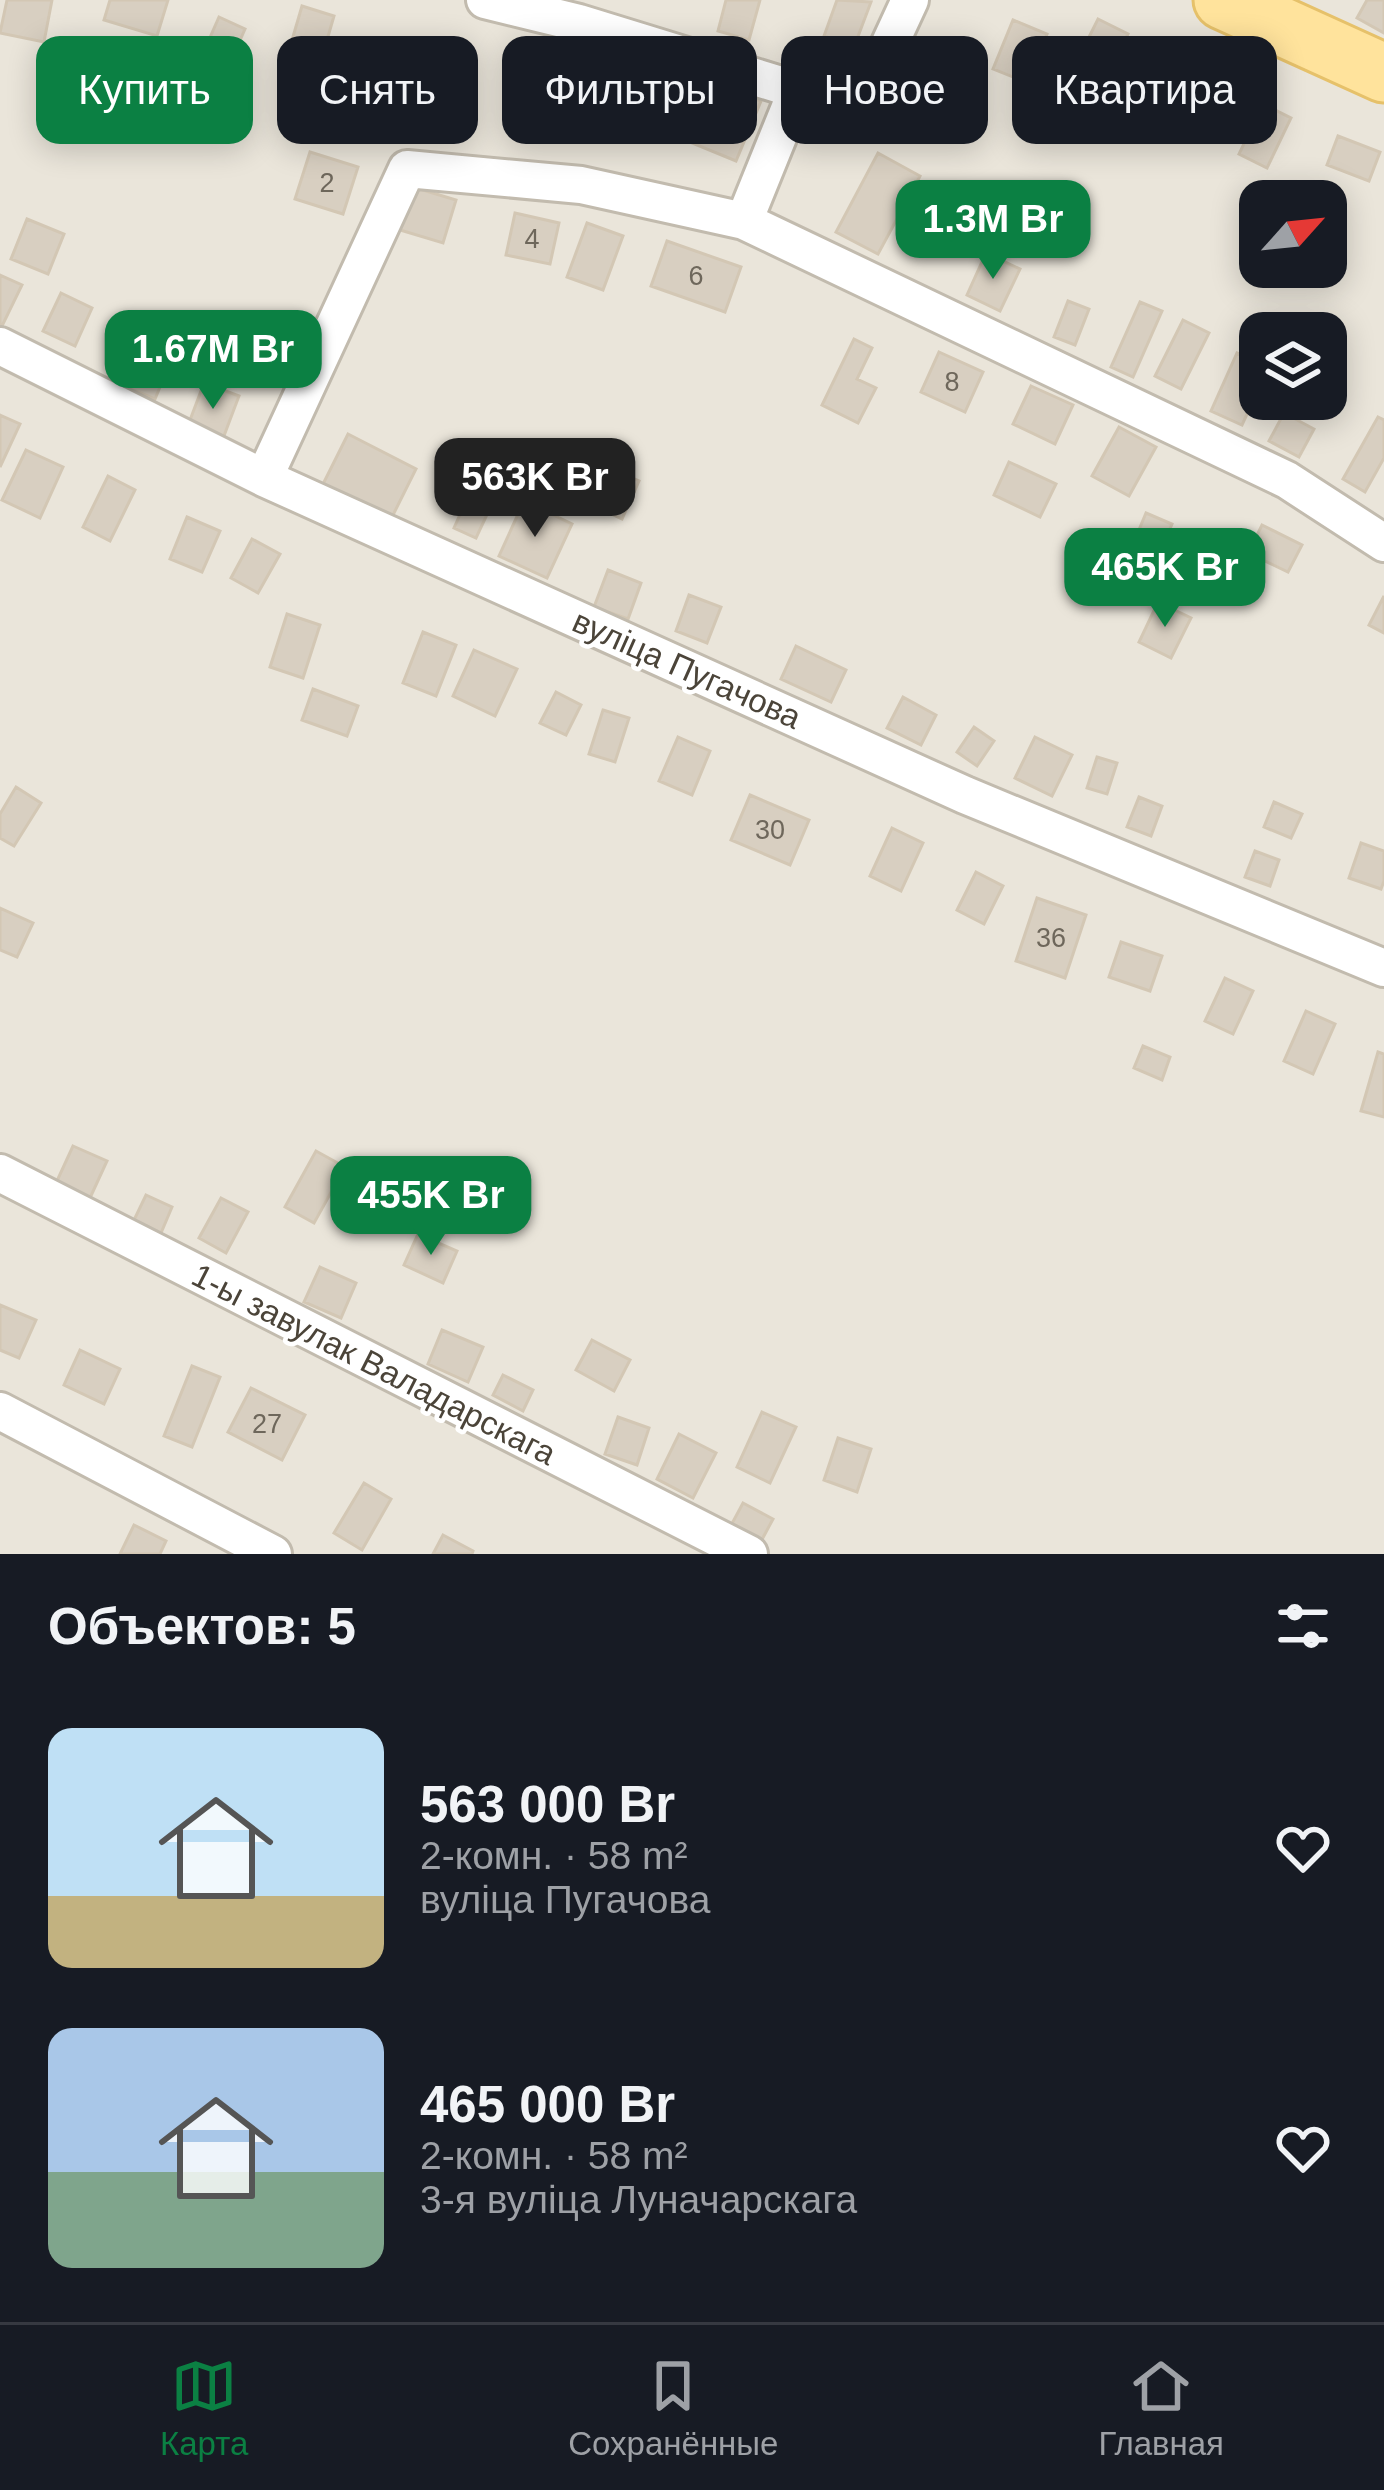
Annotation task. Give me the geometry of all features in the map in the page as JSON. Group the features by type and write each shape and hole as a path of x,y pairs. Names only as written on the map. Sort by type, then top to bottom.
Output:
{"main road":[{"path":"1223,0 1384,74"}],"street":[{"path":"484,0 579,23 781,85"},
{"path":"893,36 910,0"},
{"path":"744,221 781,130"},
{"path":"264,478 407,170 581,185 744,221 1287,481 1384,543"},
{"name":"вуліца Пугачова","path":"0,346 264,478 965,795 1384,968"},
{"name":"1-ы завулак Валадарскага","path":"0,1173 749,1554"},
{"path":"0,1411 273,1554"}],"shaded area":[{"path":"0,0 1384,0 1384,1554 0,1554"}],"building":[{"path":"7,0 52,0 45,36 36,36 36,40 0,33"},
{"path":"110,0 168,0 157,36 104,20"},
{"path":"726,0 760,0 750,36 718,31"},
{"path":"837,0 871,2 858,36 824,36"},
{"path":"1367,0 1384,0 1384,33 1357,18"},
{"path":"302,6 334,16 328,36 293,36"},
{"path":"219,17 245,29 242,36 211,36"},
{"path":"1098,19 1128,34 1127,36 1090,36"},
{"path":"1013,20 1047,34 1012,36 1012,77 993,69"},
{"path":"1277,111 1291,118 1267,168 1239,154 1244,144 1277,144"},
{"path":"1338,136 1380,152 1369,181 1327,165"},
{"path":"695,144 743,144 736,161"},
{"path":"310,152 358,167 343,214 295,199"},
{"path":"878,153 920,176 878,254 836,232"},
{"path":"413,187 456,200 443,243 400,230"},
{"path":"515,213 559,223 550,264 506,255"},
{"path":"27,219 64,234 48,274 11,259"},
{"path":"587,223 623,236 603,290 567,277"},
{"path":"667,241 741,267 725,312 651,286"},
{"path":"986,253 1020,269 1000,311 967,295"},
{"path":"0,275 22,285 2,326 0,325"},
{"path":"61,293 92,308 75,346 43,331"},
{"path":"1068,301 1089,309 1075,345 1054,337"},
{"path":"1140,302 1162,311 1133,377 1111,367"},
{"path":"1183,320 1209,333 1181,389 1155,376"},
{"path":"854,339 872,348 857,379 876,388 858,423 822,405"},
{"path":"140,345 172,358 155,399 123,386"},
{"path":"939,352 983,372 965,412 921,392"},
{"path":"1237,353 1239,354 1242,425 1211,411"},
{"path":"204,383 239,396 222,441 187,428"},
{"path":"1031,386 1073,405 1055,444 1013,424"},
{"path":"0,415 20,424 0,467"},
{"path":"1378,417 1384,420 1384,458 1365,492 1343,479"},
{"path":"1280,420 1297,420 1314,429 1299,457 1269,441"},
{"path":"1119,427 1156,447 1129,496 1092,476"},
{"path":"348,434 416,469 391,519 323,484"},
{"path":"26,450 63,467 40,518 2,500"},
{"path":"1009,462 1056,484 1040,517 994,495"},
{"path":"602,464 639,481 622,519 584,501"},
{"path":"108,476 135,490 110,541 83,527"},
{"path":"475,481 498,491 476,538 454,528"},
{"path":"524,501 572,524 547,578 499,556"},
{"path":"1146,513 1172,524 1149,577 1124,566"},
{"path":"187,517 220,531 202,572 170,559"},
{"path":"1262,525 1302,545 1288,572 1248,553"},
{"path":"252,539 280,554 258,593 231,578"},
{"path":"608,570 641,583 628,619 594,607"},
{"path":"689,595 721,607 707,643 676,631"},
{"path":"1384,596 1384,633 1369,625"},
{"path":"1158,602 1191,618 1171,658 1139,642"},
{"path":"287,614 320,625 303,678 270,667"},
{"path":"423,632 456,645 436,696 403,683"},
{"path":"796,646 846,670 831,702 781,679"},
{"path":"474,650 517,669 495,716 453,696"},
{"path":"313,689 358,706 347,736 302,720"},
{"path":"556,692 581,705 566,735 540,723"},
{"path":"903,697 936,715 921,745 887,728"},
{"path":"603,710 629,718 615,762 589,754"},
{"path":"974,727 994,741 977,766 957,752"},
{"path":"678,737 710,751 692,795 659,781"},
{"path":"1035,737 1072,755 1052,796 1015,778"},
{"path":"1097,757 1117,763 1107,794 1087,788"},
{"path":"16,787 41,803 14,846 0,838 0,814"},
{"path":"750,795 809,820 790,865 731,840"},
{"path":"1139,797 1162,806 1151,836 1127,827"},
{"path":"1274,802 1302,814 1291,838 1264,827"},
{"path":"892,828 923,843 901,891 870,876"},
{"path":"1361,843 1384,851 1381,889 1349,878"},
{"path":"1255,851 1279,860 1270,886 1245,877"},
{"path":"976,872 1003,886 984,924 957,910"},
{"path":"1037,898 1086,915 1065,978 1016,961"},
{"path":"0,908 33,923 17,957 0,950"},
{"path":"1121,942 1162,956 1150,991 1109,977"},
{"path":"1225,978 1253,991 1233,1034 1205,1021"},
{"path":"1306,1011 1335,1024 1313,1074 1284,1061"},
{"path":"1143,1046 1170,1057 1162,1080 1134,1068"},
{"path":"1378,1052 1384,1054 1384,1117 1361,1111"},
{"path":"73,1146 107,1161 90,1198 56,1183"},
{"path":"316,1151 345,1167 314,1223 285,1207"},
{"path":"146,1195 172,1207 161,1233 134,1220"},
{"path":"221,1198 248,1212 226,1253 199,1238"},
{"path":"418,1234 457,1251 443,1283 404,1265"},
{"path":"320,1267 356,1283 341,1318 304,1302"},
{"path":"0,1305 36,1320 19,1358 0,1350"},
{"path":"442,1330 483,1347 468,1382 428,1364"},
{"path":"592,1340 630,1360 614,1391 576,1370"},
{"path":"80,1350 120,1369 104,1404 64,1385"},
{"path":"192,1366 220,1377 192,1447 164,1436"},
{"path":"503,1375 533,1390 523,1411 493,1395"},
{"path":"251,1388 305,1415 282,1460 228,1432"},
{"path":"762,1412 796,1427 770,1483 737,1467"},
{"path":"618,1417 649,1428 637,1465 605,1454"},
{"path":"679,1434 716,1453 693,1498 657,1479"},
{"path":"838,1438 871,1449 857,1492 824,1480"},
{"path":"364,1483 391,1499 362,1550 334,1533"},
{"path":"743,1503 773,1519 758,1547 728,1531"},
{"path":"134,1525 166,1541 160,1554 120,1554"},
{"path":"443,1535 473,1551 472,1554 433,1554"}]}
